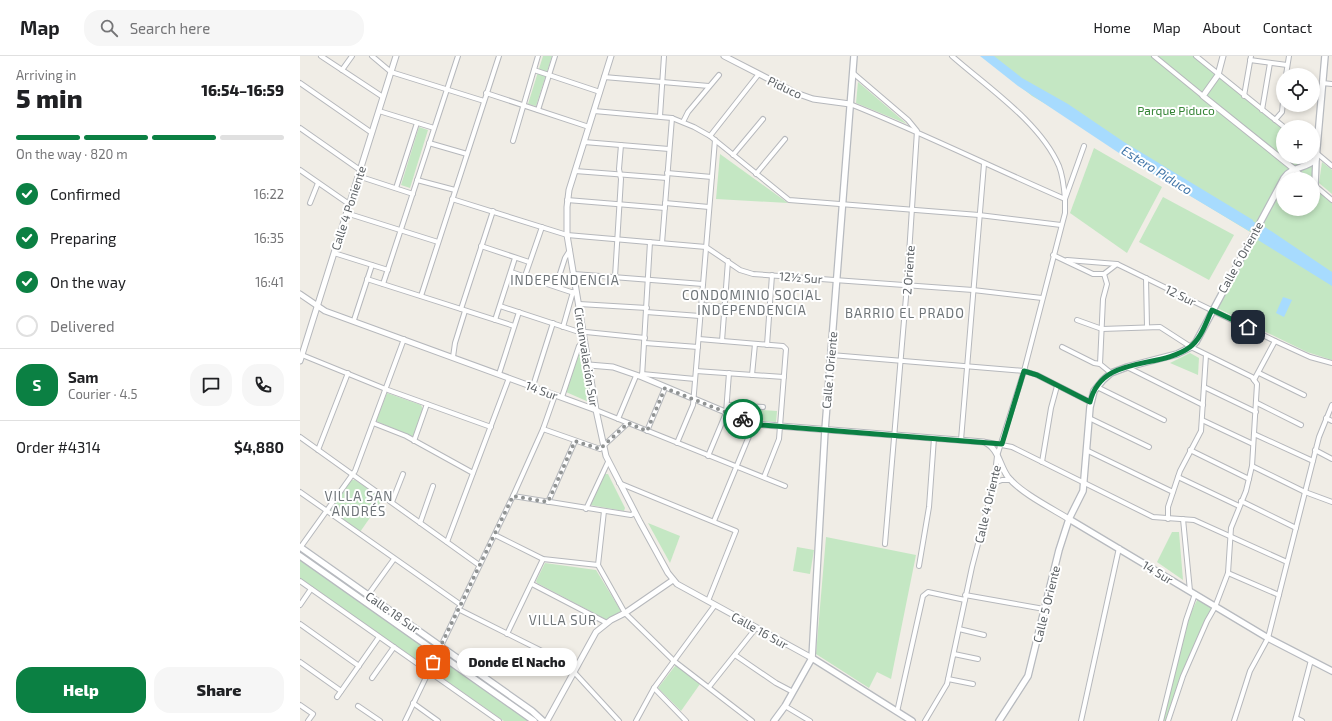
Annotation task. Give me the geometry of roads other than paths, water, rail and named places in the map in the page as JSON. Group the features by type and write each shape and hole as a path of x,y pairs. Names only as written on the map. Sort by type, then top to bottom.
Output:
{"main road":[{"name":"Calle 1 Oriente","path":"774,721 785,706 812,658 824,430 854,56"},
{"path":"1318,120 1325,56"},
{"name":"Calle 6 Oriente","path":"1191,347 1198,339 1259,222 1284,178 1289,171 1311,164"},
{"path":"1084,483 1090,402 1097,387 1111,373 1127,367 1177,354 1191,347"},
{"name":"Calle 5 Oriente","path":"999,721 1028,676 1044,609 1069,519 1081,496 1084,483"},
{"name":"14 Sur","path":"1069,519 1268,638 1332,672"},
{"name":"Calle 18 Sur","path":"300,548 532,711 543,721"},
{"name":"Calle 18 Sur","path":"300,556 534,721"},
{"name":"Calle 16 Sur","path":"812,658 898,712 904,719 912,721"}],"street":[{"path":"321,56 383,97"},
{"path":"342,70 352,56"},
{"path":"372,56 391,72 484,101"},
{"name":"Calle 4 Poniente","path":"301,358 396,56"},
{"path":"383,284 458,56"},
{"path":"421,296 499,56"},
{"path":"513,141 538,56"},
{"path":"538,110 554,56"},
{"path":"660,116 664,56"},
{"name":"Piduco","path":"724,56 801,96 850,104"},
{"path":"850,104 917,130 984,164 1065,199 1064,182 1059,166 1048,145 1031,124 952,56"},
{"path":"1154,56 1298,172"},
{"path":"1203,96 1218,75 1223,56"},
{"path":"1261,56 1261,61"},
{"path":"1287,68 1289,56"},
{"name":"Circunvalación Sur","path":"609,57 600,92 567,200 568,235 574,274 575,293 579,304 603,448 608,462 635,513"},
{"path":"1198,57 1218,75 1275,120 1282,112"},
{"path":"1244,96 1251,58 1270,63 1287,65"},
{"path":"1262,110 1270,63"},
{"path":"534,70 600,92"},
{"path":"853,73 908,120 917,130"},
{"path":"683,122 686,114 719,75"},
{"path":"710,136 758,75"},
{"path":"604,77 709,86"},
{"path":"300,83 372,132"},
{"path":"1322,83 1332,84"},
{"path":"486,93 589,126"},
{"path":"379,111 434,128"},
{"path":"594,111 660,116 683,122 710,136 789,200 979,215 1061,225"},
{"path":"662,243 672,118"},
{"path":"733,155 762,120"},
{"path":"396,188 417,123"},
{"path":"300,128 360,170"},
{"name":"2 Oriente","path":"885,544 907,285 917,130"},
{"path":"756,174 785,139"},
{"path":"678,443 694,404 715,140"},
{"path":"584,142 669,149"},
{"path":"429,143 467,154"},
{"path":"615,277 620,204 621,145"},
{"name":"Calle 4 Oriente","path":"925,721 948,679 965,597 994,483 997,456 1024,371 1065,213 1065,199 1084,146"},
{"path":"1320,158 1332,166"},
{"path":"961,440 984,164"},
{"path":"300,170 349,204"},
{"path":"575,171 712,177"},
{"path":"358,176 413,194"},
{"path":"417,180 455,190"},
{"path":"310,203 318,183"},
{"path":"1320,190 1332,200"},
{"name":"12½ Sur","path":"452,199 568,235 706,247 744,272 772,276 973,290 1042,298"},
{"path":"567,200 620,204 709,207"},
{"path":"453,357 463,310 492,211"},
{"path":"346,213 438,242"},
{"path":"525,276 542,227"},
{"path":"618,419 640,375 645,341 650,242"},
{"path":"481,246 529,262"},
{"path":"556,286 565,258 570,250"},
{"path":"334,253 388,270"},
{"path":"1054,255 1093,274 1104,274 1116,264"},
{"path":"495,320 515,258"},
{"path":"1065,260 1116,264"},
{"path":"722,341 728,261"},
{"name":"12 Sur","path":"1116,264 1275,341 1310,357 1332,363"},
{"path":"354,320 372,265"},
{"path":"511,272 575,293 563,327"},
{"path":"574,274 704,284"},
{"path":"1100,364 1103,299 1107,284 1104,274"},
{"path":"767,344 772,276"},
{"path":"1146,278 1147,327"},
{"path":"367,279 514,326"},
{"name":"14 Sur","path":"300,294 325,311 354,320 562,397 785,486"},
{"path":"579,304 700,316"},
{"path":"701,305 725,306"},
{"path":"500,306 563,327 583,332 698,347"},
{"path":"499,374 519,312"},
{"path":"1077,320 1102,328 1160,327 1191,347 1254,380 1257,384 1252,466 1241,502 1233,521 1230,535 1228,573 1215,607 1206,621 1183,676 1168,721"},
{"path":"533,386 553,323"},
{"path":"300,548 352,475 404,339"},
{"path":"699,339 767,344 783,346 786,348 778,442 764,477"},
{"path":"562,397 579,346 585,341"},
{"path":"1254,380 1275,341"},
{"path":"752,375 755,344"},
{"path":"1062,347 1100,364 1111,373"},
{"path":"831,355 967,365 1024,371 1037,375 1090,402"},
{"path":"1168,519 1168,507 1178,477 1190,450 1200,435 1206,355"},
{"path":"301,358 348,373 491,427"},
{"path":"589,365 610,366 640,375 665,388 754,424 1002,444 1012,447 1153,517 1183,519 1198,522 1230,535 1287,562"},
{"path":"1127,367 1203,405"},
{"path":"696,371 784,377"},
{"path":"318,450 348,373"},
{"path":"708,456 726,413 729,373"},
{"path":"1259,373 1304,395"},
{"path":"640,375 695,379"},
{"path":"447,542 509,378"},
{"path":"1042,462 1051,408 1057,386"},
{"path":"1097,387 1164,420"},
{"path":"1204,387 1256,412"},
{"path":"647,431 665,388"},
{"path":"405,721 513,496 543,429 555,395"},
{"path":"1257,403 1301,424"},
{"path":"414,441 427,404"},
{"path":"727,405 763,407"},
{"path":"1234,721 1250,671 1268,638 1315,450 1326,418 1332,406"},
{"path":"1089,418 1149,447"},
{"path":"1326,418 1332,422"},
{"path":"1202,420 1253,444"},
{"path":"373,423 406,436 473,473"},
{"path":"543,429 596,449 603,448 628,423"},
{"path":"714,521 754,424"},
{"path":"1254,434 1313,461"},
{"path":"300,438 479,565"},
{"path":"919,566 929,507 934,438"},
{"path":"548,502 575,441"},
{"path":"984,442 992,447 997,456"},
{"path":"1086,450 1173,492"},
{"path":"1190,450 1249,478"},
{"path":"1315,450 1332,459"},
{"name":"14 Sur","path":"997,456 1011,480 1025,491 1069,519"},
{"path":"586,509 608,462"},
{"path":"1252,466 1305,492 1332,502"},
{"path":"392,502 403,474"},
{"path":"1178,477 1239,506"},
{"path":"994,483 1002,480 1011,480"},
{"path":"619,483 736,531 708,601"},
{"path":"420,523 433,486"},
{"path":"300,492 459,607 575,670 619,721"},
{"path":"513,496 586,509 631,515 635,513"},
{"path":"1241,502 1296,528"},
{"path":"604,511 598,566 625,613 674,661 752,721"},
{"name":"Calle 16 Sur","path":"635,513 673,580 684,589 812,658"},
{"path":"1161,721 1192,593 1183,519"},
{"path":"495,535 543,558 598,566"},
{"path":"1081,721 1119,548"},
{"path":"507,634 543,558"},
{"path":"368,595 394,559"},
{"path":"1228,573 1279,595"},
{"path":"547,721 594,635 607,623 625,613 673,580"},
{"path":"300,581 499,721"},
{"path":"532,584 607,623"},
{"path":"300,605 311,589"},
{"path":"898,712 923,596 928,592 1044,609"},
{"path":"636,721 654,688 715,605"},
{"path":"300,624 359,666"},
{"path":"709,687 756,628"},
{"path":"959,629 984,635"},
{"path":"337,697 379,637"},
{"path":"372,678 394,647"},
{"path":"954,654 978,659"},
{"path":"735,655 776,683 793,692"},
{"path":"1302,721 1296,720 1311,660"},
{"path":"300,662 341,691"},
{"path":"948,679 973,684"},
{"path":"654,688 686,721"},
{"path":"414,703 438,721"},
{"path":"300,705 313,714 308,721"},
{"path":"358,706 380,721"},
{"path":"785,706 810,721"}],"water":[{"path":"980,56 994,56 1022,78 1068,104 1124,142 1253,220 1249,231 1128,159 1018,86"},
{"path":"1265,227 1332,272 1332,286 1258,240"},
{"path":"1283,297 1292,300 1284,317 1276,313"}],"waterway":[{"name":"Estero Piduco","path":"1241,219 1273,239"}],"place":[{"name":"Donde El Nacho","path":"433,662"}],"district":[{"name":"INDEPENDENCIA","path":"565,280"},
{"name":"CONDOMINIO SOCIAL INDEPENDENCIA","path":"752,302"},
{"name":"BARRIO EL PRADO","path":"905,313"},
{"name":"VILLA SAN ANDRÉS","path":"359,504"},
{"name":"VILLA SUR","path":"563,620"}],"park label":[{"name":"Parque Piduco","path":"1176,110"}]}
